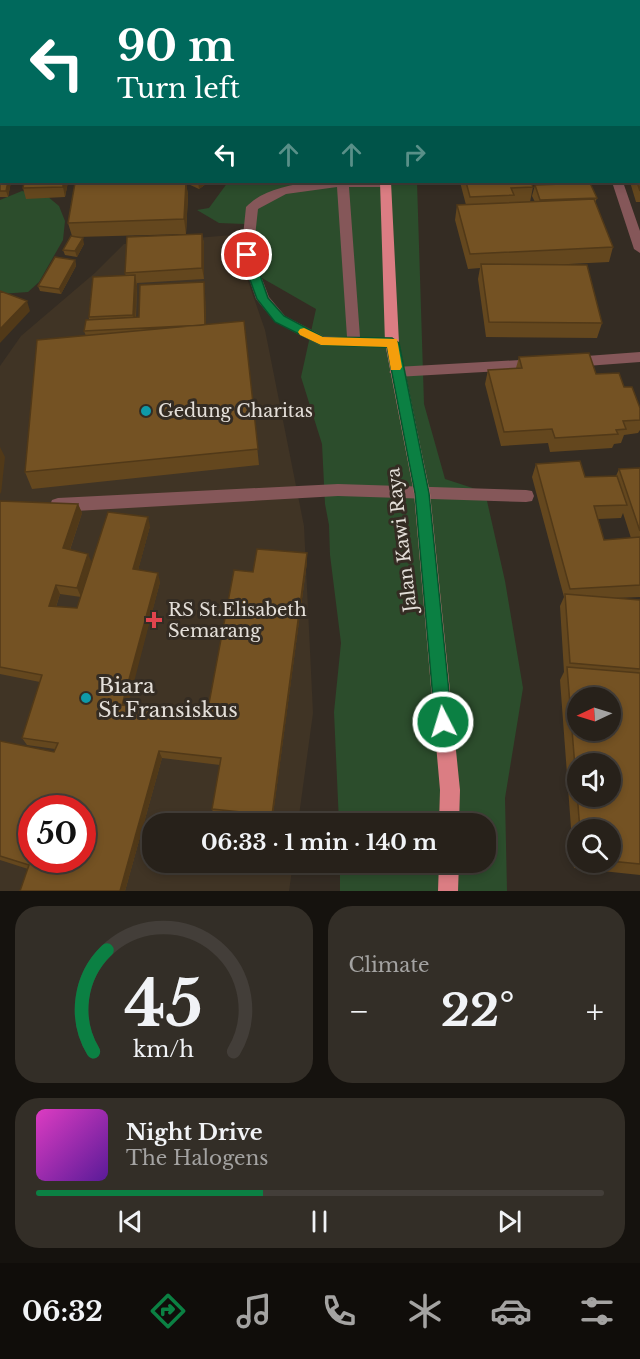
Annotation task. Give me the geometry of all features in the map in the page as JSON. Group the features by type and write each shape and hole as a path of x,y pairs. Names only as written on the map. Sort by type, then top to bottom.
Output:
{"main road":[{"name":"Jalan Kawi Raya","path":"385,183 392,343 422,493 450,790 449,813"},
{"path":"448,891 449,873"}],"street":[{"path":"364,183 310,185 264,197 252,207 247,255 263,299 280,319 321,341 392,343"},
{"path":"617,183 640,249"},
{"path":"343,184 354,342"},
{"path":"396,372 640,357"},
{"path":"45,506 338,490 526,496"}],"shaded area":[{"name":"RS St.Elisabeth Semarang","path":"232,235 265,330 304,526 313,713 299,813 142,813 142,873 292,873 289,891 0,891 0,366 21,336 96,272 124,244"}],"green space":[{"path":"227,183 417,183 424,404 445,479 485,492 505,581 523,688 505,798 507,891 340,891 340,873 496,873 496,813 339,813 334,712 341,643 325,504 322,444 301,377 316,309 262,278 256,236 245,224 219,223 197,210 209,208"},
{"path":"22,191 47,196 59,206 65,221 63,240 39,282 28,292 0,294 0,200"}],"building":[{"path":"0,183 8,183 6,191 0,191"},
{"path":"24,183 63,183 63,187 23,188"},
{"path":"75,183 186,183 184,219 68,223"},
{"path":"466,183 531,183 533,187 511,188 514,195 470,197"},
{"path":"590,183 597,198 540,200 535,185"},
{"path":"594,199 613,247 470,254 457,205"},
{"path":"202,234 202,268 125,273 127,237"},
{"path":"71,236 83,238 75,251 63,250"},
{"path":"55,257 75,260 59,289 38,286"},
{"path":"481,264 587,265 602,323 489,322"},
{"path":"135,275 133,315 89,317 93,277"},
{"path":"204,282 205,325 84,331 86,320 139,317 140,285"},
{"path":"0,291 27,301 0,329"},
{"name":"Gedung Charitas","path":"244,321 258,449 25,472 37,340"},
{"path":"589,353 596,374 619,373 624,387 632,387 640,408 640,420 623,421 626,429 616,430 618,434 555,438 552,429 504,432 488,370 522,368 519,357"},
{"path":"580,461 585,477 617,476 627,505 594,506 604,540 640,537 640,585 570,589 536,464"},
{"path":"640,468 640,531 619,469"},
{"name":"Biara St.Fransiskus","path":"0,501 78,504 63,548 88,554 77,588 56,585 49,606 77,608 108,512 148,517 133,569 158,573 122,705 207,714 234,570 253,572 257,549 307,553 272,813 212,809 221,758 159,751 120,891 20,891 26,873 96,873 96,795 18,795 18,862 0,856 0,741 54,752 58,743 22,738 42,675 0,667"},
{"path":"565,594 640,600 640,669 570,663"},
{"path":"567,667 640,673 640,864 621,862 621,819 579,819 578,807 621,807 621,753 574,753 573,741 621,741 621,687 569,687"}],"slow traffic":[{"path":"304,332 321,341 392,343 396,367"}],"place":[{"name":"Gedung Charitas","path":"146,411"},
{"name":"RS St.Elisabeth Semarang","path":"154,620"},
{"name":"Biara St.Fransiskus","path":"86,698"}],"route":[{"path":"247,255 263,299 280,319 321,341 392,343 422,493 443,722"}]}
